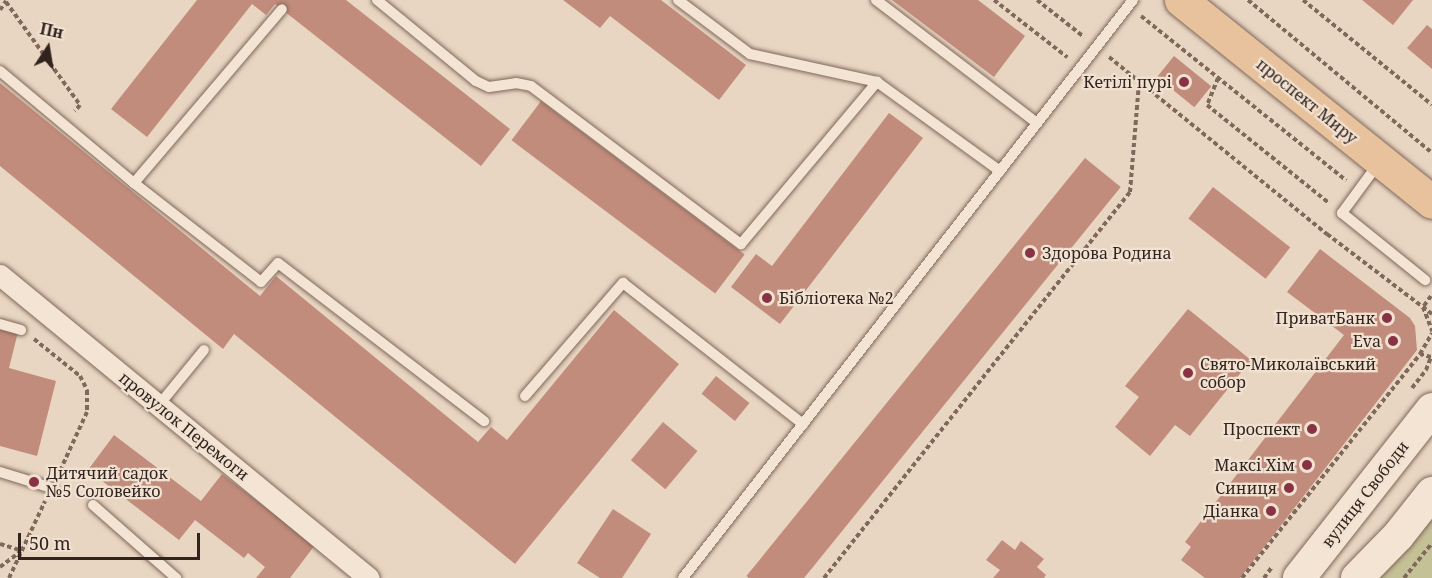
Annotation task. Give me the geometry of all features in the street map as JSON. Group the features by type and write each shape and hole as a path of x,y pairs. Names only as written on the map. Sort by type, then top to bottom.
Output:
{"main road":[{"name":"проспект Миру","path":"1181,0 1432,202"},
{"name":"вулиця Свободи","path":"1299,578 1432,409"},
{"path":"1357,578 1398,536 1432,493"},
{"path":"1356,506 1352,527 1355,538 1364,546 1375,548 1398,536"}],"street":[{"name":"провулок Перемоги","path":"0,275 369,578"}],"lane":[{"path":"376,0 476,81 489,87 516,83 531,87 741,244 877,82"},
{"path":"678,0 750,54 877,82 1000,171"},
{"path":"876,0 1037,123"},
{"path":"683,578 1131,3"},
{"path":"134,183 282,9"},
{"path":"0,71 134,183 261,282 278,263 484,421"},
{"path":"1381,160 1342,213 1425,280"},
{"path":"525,396 623,283 803,424"},
{"path":"0,324 21,330"},
{"path":"159,405 204,350"},
{"path":"0,472 52,489"},
{"path":"93,505 176,578"}],"path":[{"path":"994,0 1081,68"},
{"path":"1037,0 1326,234 1432,314"},
{"path":"1248,0 1432,153"},
{"path":"1303,0 1432,105"},
{"path":"0,10 6,1 80,105 66,125"},
{"path":"1131,3 1218,78 1359,190"},
{"path":"1218,78 1207,105 1342,213"},
{"path":"824,578 1130,192 1139,82"},
{"path":"1423,307 1432,294"},
{"path":"1242,578 1420,354 1432,332 1423,307"},
{"path":"9,578 87,412 87,390 80,376 21,330"},
{"path":"0,544 21,551"},
{"path":"1404,578 1432,544"},
{"path":"0,567 21,551"}],"shaded area":[{"path":"1432,511 1432,578 1372,578"}],"building":[{"path":"197,0 346,0 510,129 481,166 275,4 266,15 252,4 147,137 111,109"},
{"path":"563,0 661,0 746,65 719,100 610,16 600,28"},
{"path":"892,0 978,0 1025,36 994,77"},
{"path":"1362,0 1413,0 1393,25"},
{"path":"1427,25 1432,29 1432,69 1407,48"},
{"path":"1174,56 1211,86 1194,107 1157,77"},
{"path":"0,83 260,296 276,276 478,442 491,427 507,440 614,310 679,364 515,564 234,334 223,349 0,166"},
{"path":"541,101 745,254 715,294 512,140"},
{"path":"889,113 923,138 780,324 731,287 756,254 772,266"},
{"path":"1085,158 1121,187 804,578 749,578 746,576"},
{"path":"1213,187 1290,247 1266,279 1188,219"},
{"path":"1320,249 1410,318 1415,326 1417,350 1240,578 1205,578 1181,560 1191,547 1185,542 1344,335 1287,292"},
{"name":"Свято-Миколаївський собор","path":"1188,309 1251,360 1190,436 1175,425 1150,456 1115,427 1139,397 1125,386"},
{"path":"0,327 18,332 9,368 56,381 37,456 0,446"},
{"path":"716,376 749,403 735,421 702,394"},
{"path":"663,422 697,451 665,489 631,460"},
{"path":"114,435 201,501 222,474 315,545 290,578 256,578 265,567 248,553 244,558 195,520 179,540 88,470"},
{"path":"613,509 651,534 622,578 600,578 577,563"},
{"path":"1002,540 1015,550 1021,541 1044,559 1037,567 1046,575 1044,578 993,578 1000,570 986,560"}],"place":[{"name":"Кетілі пурі","path":"1184,82"},
{"name":"Здорова Родина","path":"1030,253"},
{"name":"Бібліотека №2","path":"767,298"},
{"name":"ПриватБанк","path":"1387,318"},
{"name":"Eva","path":"1393,341"},
{"name":"Свято-Миколаївський собор","path":"1188,373"},
{"name":"Проспект","path":"1312,429"},
{"name":"Максі Хім","path":"1307,465"},
{"name":"Дитячий садок №5 Соловейко","path":"34,482"},
{"name":"Синиця","path":"1289,488"},
{"name":"Діанка","path":"1271,511"}]}
